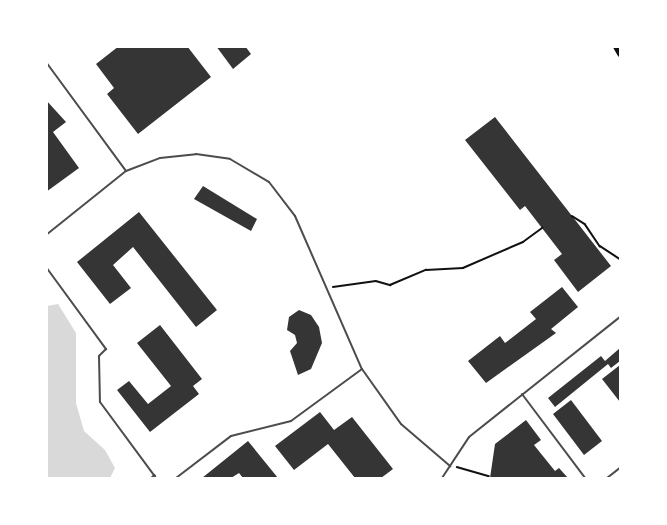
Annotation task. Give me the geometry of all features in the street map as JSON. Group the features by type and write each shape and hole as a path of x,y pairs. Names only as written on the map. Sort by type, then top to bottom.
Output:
{"main road":[{"path":"616,46 621,53"}],"lane":[{"path":"46,62 126,171"},
{"path":"46,235 126,171 160,158 196,154 230,159 269,182 295,216 362,369 402,424 450,466"},
{"path":"46,267 106,349 99,356 100,402 154,477"},
{"path":"442,478 469,436 621,317"},
{"path":"176,478 231,436 291,421 362,369"},
{"path":"522,393 585,478"},
{"path":"607,478 621,468"}],"path":[{"path":"572,216 585,224 600,246 621,259"},
{"path":"324,281 335,288 376,282 390,285 426,270 463,267 523,242 542,228"},
{"path":"450,466 489,476"}],"shaded area":[{"path":"58,304 76,333 76,403 84,431 105,450 115,468 110,478 47,478 47,306"}],"building":[{"path":"119,46 187,46 211,77 138,134 107,94 114,88 96,64"},
{"path":"216,46 245,46 251,54 233,69"},
{"path":"46,100 66,122 53,132 79,168 46,192"},
{"path":"495,117 611,266 578,292 554,260 562,254 525,206 520,210 465,140"},
{"path":"203,186 257,219 251,231 194,199"},
{"path":"139,212 217,310 196,327 133,247 113,265 131,288 110,304 77,262"},
{"path":"562,287 578,307 551,329 556,333 486,383 468,361 500,336 505,343 536,319 530,312"},
{"path":"299,310 311,315 319,327 322,343 311,369 298,375 290,351 297,343 295,335 287,330 289,317"},
{"path":"160,325 202,379 193,386 199,394 150,432 117,390 129,381 148,404 171,386 137,343"},
{"path":"620,348 620,361 611,368 608,364 555,407 548,398 601,356 605,361"},
{"path":"620,365 620,402 602,379"},
{"path":"571,400 602,441 584,455 553,414"},
{"path":"320,412 334,430 352,417 393,469 381,478 355,478 328,444 294,470 275,446"},
{"path":"526,420 541,440 534,445 555,471 559,468 568,478 490,478 495,444"},
{"path":"248,441 278,478 243,478 239,473 231,478 202,478"}]}
